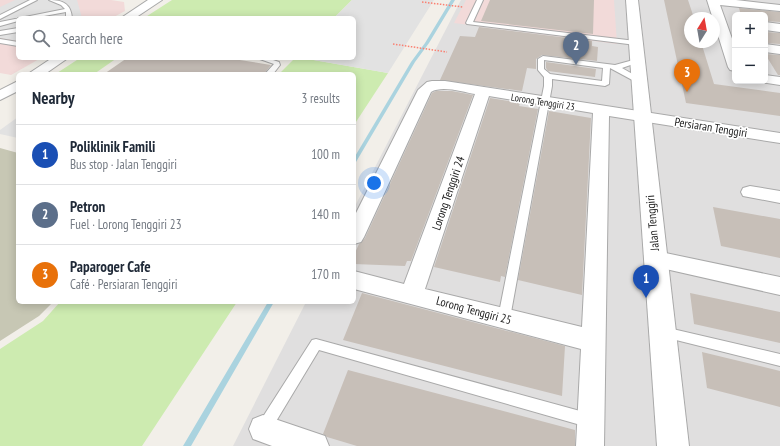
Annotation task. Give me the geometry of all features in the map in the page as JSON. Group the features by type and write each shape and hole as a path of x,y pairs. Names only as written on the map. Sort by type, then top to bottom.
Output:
{"street":[{"path":"130,16 156,0"},
{"name":"Jalan Tenggiri","path":"632,0 673,446"},
{"path":"717,12 713,0 780,8"},
{"path":"720,21 732,23"},
{"path":"720,21 732,44"},
{"path":"768,26 780,28"},
{"path":"768,48 780,50"},
{"path":"38,72 59,60"},
{"path":"768,79 780,81"},
{"name":"Lorong Tenggiri 23","path":"356,233 425,90 432,85 445,85 601,111 642,116"},
{"path":"0,96 16,86"},
{"name":"Lorong Tenggiri 24","path":"412,294 483,92"},
{"path":"590,446 601,111"},
{"name":"Persiaran Tenggiri","path":"642,116 780,138"},
{"path":"750,192 780,197"},
{"path":"656,259 780,286"},
{"name":"Lorong Tenggiri 25","path":"356,280 593,341"},
{"path":"263,429 315,446"}],"lane":[{"path":"0,17 34,0"},
{"path":"52,0 65,5 69,10 69,16"},
{"path":"480,0 469,23 637,61"},
{"path":"38,16 69,10"},
{"path":"0,24 16,20"},
{"path":"0,33 16,30"},
{"path":"0,41 14,44"},
{"path":"0,49 14,44"},
{"path":"611,67 605,84 548,76 541,70 543,58 611,67 624,66 637,61"},
{"path":"267,60 277,63 271,72"},
{"path":"611,67 637,61"},
{"path":"504,318 548,76"},
{"path":"662,332 780,360"},
{"path":"263,429 316,344 591,421"}],"path":[{"path":"422,2 456,6"},
{"path":"393,44 447,52"}],"shaded area":[{"path":"0,0 111,0 124,2 125,11 116,16 16,16 16,60 37,60 11,75 0,73"},
{"path":"15,0 77,0 81,16 16,16 16,41 0,38 0,7"},
{"path":"352,0 434,0 388,73 313,60 356,60 356,16 336,16"},
{"path":"461,0 780,0 780,446 233,446 305,304 356,304 356,204"},
{"path":"466,0 614,0 617,44 454,23"},
{"path":"16,118 16,138 0,134 0,130"},
{"path":"0,148 16,152 16,304 51,304 39,316 0,341"}],"green space":[{"path":"172,0 352,0 336,16 147,16"},
{"path":"77,60 114,60 97,72 59,72"},
{"path":"293,60 313,60 388,73 356,122 356,72 281,72"},
{"path":"58,304 236,304 142,446 0,446 0,349 43,321"}],"building":[{"path":"490,0 594,0 593,34 481,21"},
{"path":"664,0 688,0 692,12 684,12 684,48 703,48 714,84 780,93 780,116 686,103"},
{"path":"739,8 780,12 780,22 768,21 768,12 740,12"},
{"path":"479,27 592,41 592,46 598,47 597,61 542,55 536,59 536,69 527,68 522,91 440,80 460,36 475,37"},
{"path":"768,32 780,33 780,44 768,43"},
{"path":"768,54 780,55 780,75 778,75 768,59"},
{"path":"124,60 240,60 271,65 266,72 107,72"},
{"path":"546,62 596,69 595,77 548,71 546,68"},
{"path":"436,91 452,91 473,95 411,261 407,261 405,266 356,264 356,251 359,244 365,238 432,93"},
{"path":"490,98 520,103 519,106 538,109 505,277 501,276 500,282 434,267"},
{"path":"549,111 591,118 582,295 518,280"},
{"path":"713,207 780,219 780,258 721,246"},
{"path":"362,293 565,346 562,396 343,340"},
{"path":"690,293 780,312 780,343 694,324"},
{"path":"702,352 780,371 780,407 707,388"},
{"path":"348,370 575,430 575,446 357,446 327,437 323,434"}],"waterway":[{"path":"356,159 413,62 427,43 453,0"},
{"path":"187,446 270,304"}],"place":[{"name":"Petron","path":"576,65"},
{"name":"Paparoger Cafe","path":"687,92"},
{"name":"Poliklinik Famili","path":"646,298"}]}
